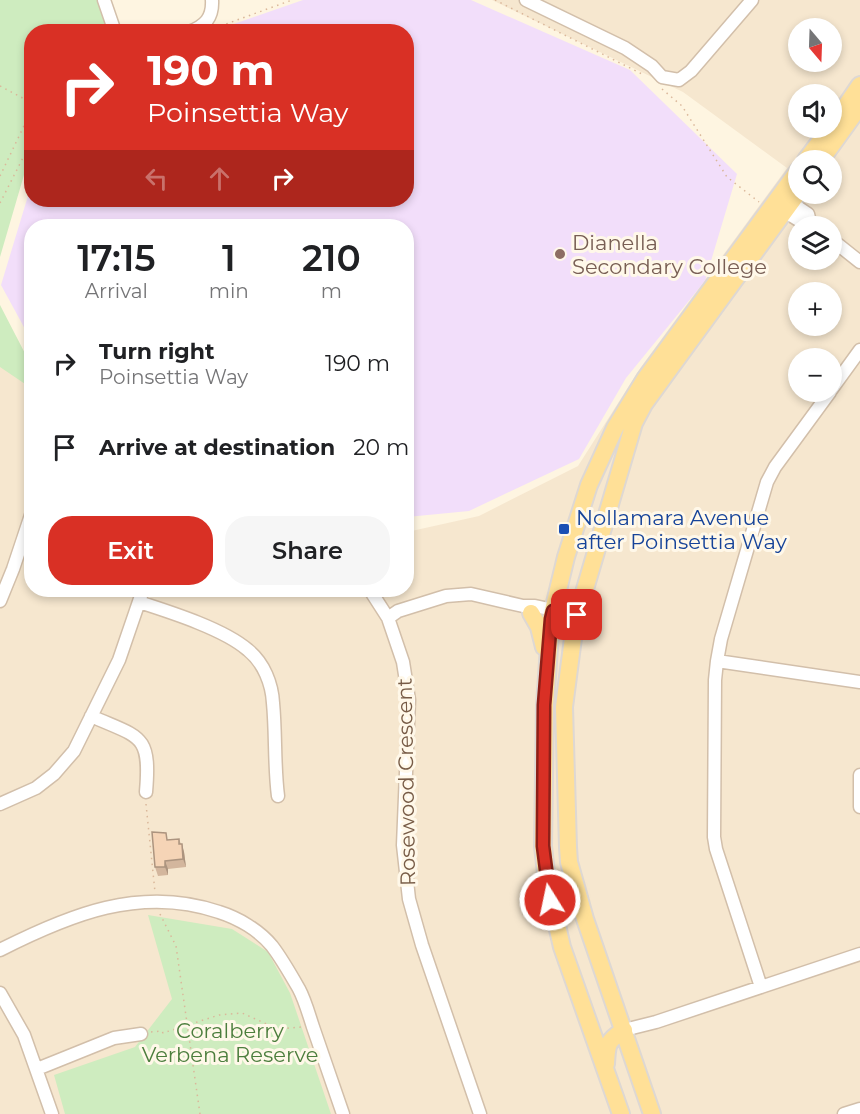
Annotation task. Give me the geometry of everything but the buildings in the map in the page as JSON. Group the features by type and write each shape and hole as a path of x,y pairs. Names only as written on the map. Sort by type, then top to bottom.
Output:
{"main road":[{"path":"842,111 860,85"},
{"path":"828,150 860,106"},
{"path":"814,150 823,138"},
{"path":"652,1114 585,919 569,862 564,707 576,619 634,423 644,404 781,202"},
{"path":"621,1114 562,947 547,882 543,846 544,705 552,615 585,496 615,428 645,379 781,202"},
{"path":"585,496 610,457 622,460"},
{"path":"548,665 539,627 530,608 546,600 560,584"},
{"path":"606,1071 606,1046 611,1039 624,1030"}],"street":[{"path":"104,0 112,24"},
{"path":"205,24 212,12 212,0"},
{"path":"526,0 625,48 652,66 662,76 679,80 691,71 752,0"},
{"path":"781,202 809,216"},
{"path":"842,248 860,262"},
{"path":"842,375 860,350"},
{"path":"761,987 714,837 715,680 721,639 767,482 775,467 822,402"},
{"path":"0,600 14,569 24,537"},
{"path":"388,618 398,612 446,596 471,594 576,619"},
{"path":"0,804 36,788 54,774 75,751 119,660 141,597"},
{"path":"143,597 231,639 248,650 260,664 269,682 273,703 274,770 278,796"},
{"name":"Rosewood Crescent","path":"374,597 388,618 403,662 409,700 403,845 409,899 422,945 480,1114"},
{"path":"717,661 860,682"},
{"path":"91,716 130,734 143,743 148,756 146,792"},
{"path":"860,776 860,807"},
{"path":"0,950 49,925 92,911 155,901 196,904 230,916 252,929 271,945 300,990 343,1114"},
{"path":"624,1030 656,1022 860,954"},
{"path":"0,993 24,1035 52,1114"},
{"path":"630,1050 640,1035 656,1022"},
{"path":"37,1069 114,1038 141,1034"},
{"path":"844,1114 860,1109"}],"path":[{"path":"228,24 292,0"},
{"path":"495,0 647,77"},
{"path":"656,84 682,106 727,177 781,202"},
{"path":"0,86 24,100"},
{"path":"0,176 24,126"},
{"path":"0,203 24,156"},
{"path":"146,792 155,892"},
{"path":"156,908 176,946 200,1114"},
{"path":"141,1034 162,1031 163,1033 219,1015 242,1013 278,1029 297,1029 312,1024"}],"shaded area":[{"name":"Dianella Secondary College","path":"303,0 471,0 630,70 737,174 705,281 626,378 579,459 469,511 414,516 414,219 24,219 24,327 1,285 25,207 414,207 414,24 234,24"},
{"path":"492,0 860,0 860,1114 0,1114 0,361 24,373 24,597 414,597 414,530 479,516 578,466 641,367 787,168 683,92"}],"green space":[{"path":"0,0 100,0 109,24 24,24 24,175 0,257"},
{"path":"0,305 24,351 24,383 0,367"},
{"name":"Coralberry Verbena Reserve","path":"148,915 232,929 268,952 290,993 331,1114 65,1114 54,1075 135,1047 172,999"}],"place":[{"name":"Dianella Secondary College","path":"560,254"},
{"name":"Nollamara Avenue after Poinsettia Way","path":"564,529"}],"route":[{"path":"550,900 543,846 544,705 551,619 553,611 577,615"}]}
